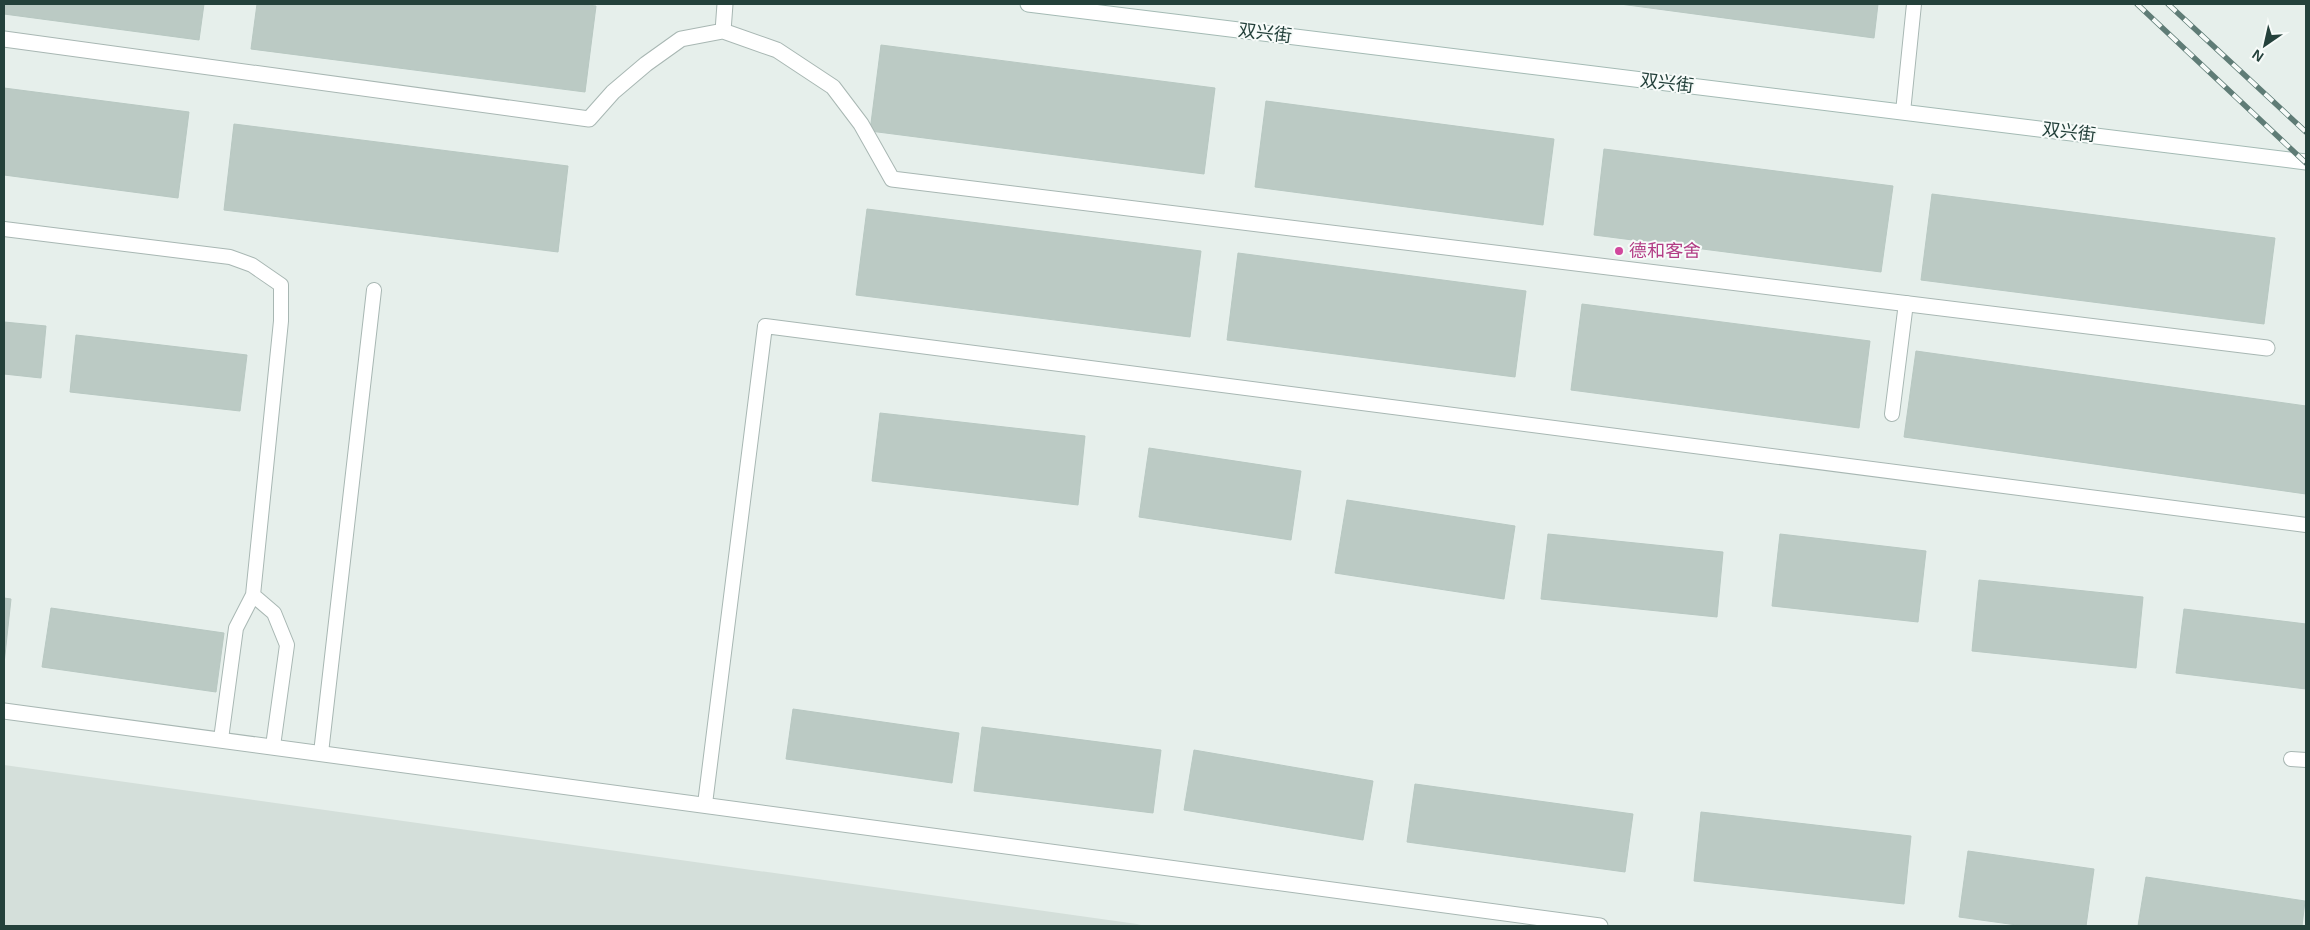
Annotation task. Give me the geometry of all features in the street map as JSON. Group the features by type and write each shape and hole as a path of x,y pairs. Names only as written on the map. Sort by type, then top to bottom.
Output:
{"street":[{"path":"723,31 725,4"},
{"name":"双兴街","path":"1028,4 2306,162"},
{"path":"4,39 590,119 613,92 646,64 681,39 723,31 777,50 833,87 861,124 892,179 2268,348"},
{"path":"4,711 1600,926"}],"lane":[{"path":"1902,112 1914,4"},
{"path":"4,229 230,257 252,265 281,284 281,321 253,595 236,628 221,739"},
{"path":"322,753 374,290"},
{"path":"1892,414 1906,303"},
{"path":"704,804 765,326 2306,525"},
{"path":"253,595 274,613 288,645 273,746"},
{"path":"2291,759 2306,760"}],"shaded area":[{"path":"4,765 1137,924 1145,926 4,926"}],"building":[{"path":"4,4 204,4 199,40 4,14"},
{"path":"257,4 580,4 596,6 585,92 251,49"},
{"path":"1620,4 1878,4 1874,38"},
{"path":"881,45 1215,88 1204,174 870,131"},
{"path":"4,88 189,112 178,198 4,175"},
{"path":"1266,101 1554,139 1543,225 1255,187"},
{"path":"234,124 568,166 558,252 224,210"},
{"path":"1604,149 1893,186 1881,272 1594,235"},
{"path":"1932,194 2275,238 2264,324 1921,280"},
{"path":"867,209 1201,251 1190,337 856,295"},
{"path":"1238,253 1526,291 1515,377 1227,340"},
{"path":"1582,304 1870,341 1859,428 1571,390"},
{"path":"4,322 46,326 41,378 4,374"},
{"path":"76,335 247,355 240,411 70,392"},
{"path":"1916,351 2306,406 2306,494 1904,437"},
{"path":"880,413 1085,436 1078,505 872,481"},
{"path":"1149,448 1301,471 1291,540 1139,517"},
{"path":"1347,500 1515,526 1504,599 1335,573"},
{"path":"1548,534 1723,552 1717,617 1541,599"},
{"path":"1780,534 1926,551 1918,622 1772,606"},
{"path":"1979,580 2143,597 2136,668 1972,651"},
{"path":"4,598 11,599 4,664"},
{"path":"51,608 224,633 216,692 42,667"},
{"path":"2184,609 2306,624 2306,689 2176,673"},
{"path":"793,709 959,733 952,783 786,759"},
{"path":"982,727 1161,750 1153,813 974,791"},
{"path":"1194,750 1373,781 1363,840 1184,810"},
{"path":"1415,784 1633,814 1625,872 1407,842"},
{"path":"1701,812 1911,836 1904,904 1694,881"},
{"path":"1968,851 2094,869 2086,926 2024,926 1959,917"},
{"path":"2146,877 2305,901 2302,926 2138,926"}],"railway":[{"path":"2137,4 2306,163"},
{"path":"2168,4 2306,132"}],"place":[{"name":"德和客舍","path":"1619,251"}]}
